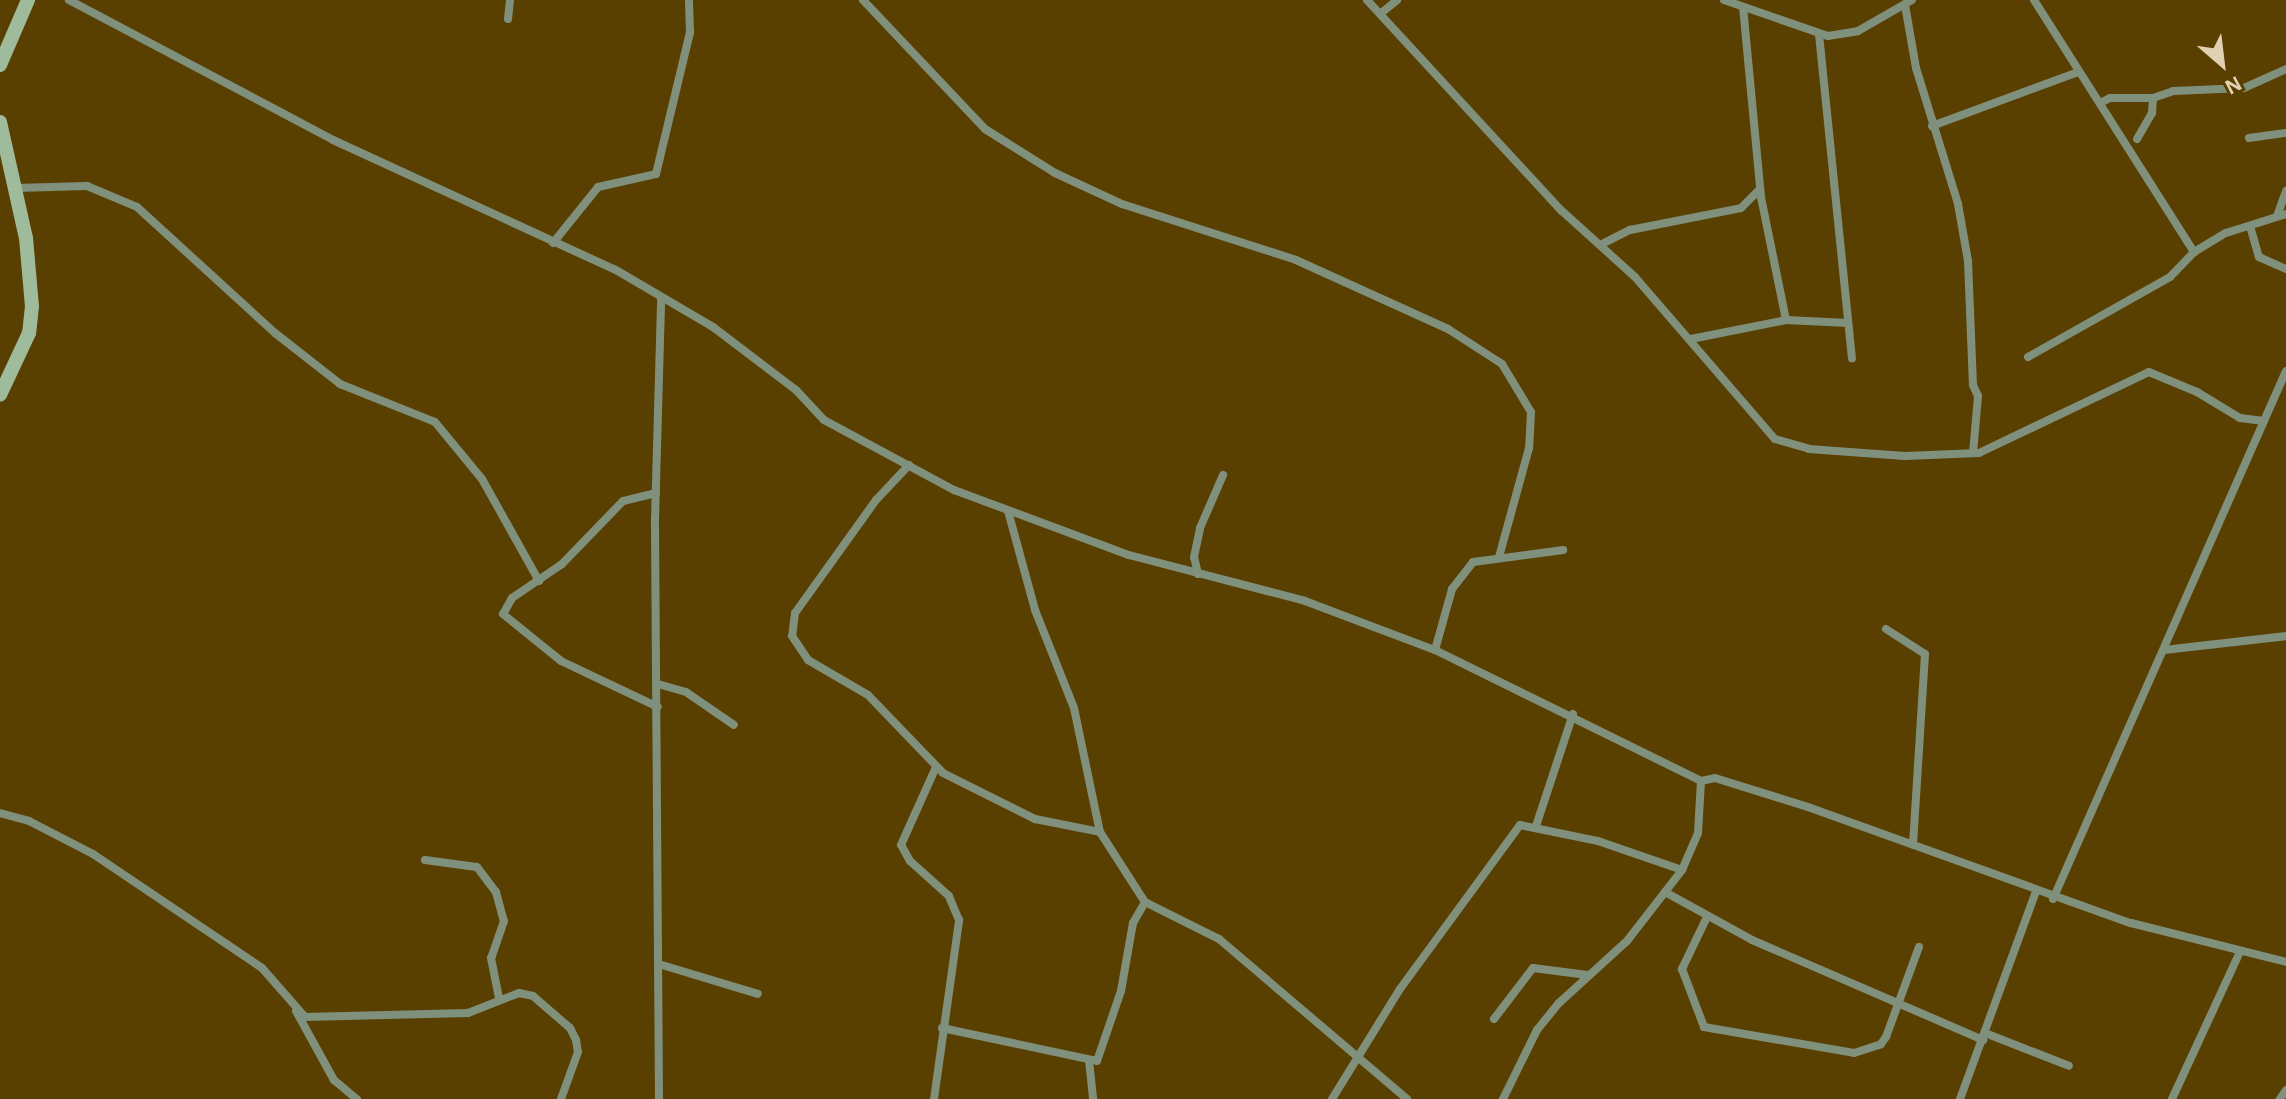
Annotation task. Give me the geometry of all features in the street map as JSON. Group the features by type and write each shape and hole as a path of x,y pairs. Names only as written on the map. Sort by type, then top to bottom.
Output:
{"main road":[{"path":"0,65 28,0"},
{"path":"0,122 14,188 32,306 29,333 0,395"}],"street":[{"path":"69,0 333,140 616,270 713,327 796,390 824,420 909,465 1008,511 1198,574 1305,601 1435,650 1573,714 1701,781 1733,783 1913,845 2053,899 2286,962"},
{"path":"508,19 510,0"},
{"path":"553,243 598,187 656,174 690,32 689,0"},
{"path":"863,0 985,129 1055,173 1122,204 1296,260 1448,329 1502,364 1531,412 1529,448 1499,557"},
{"path":"1367,0 1691,339 1775,439 1809,449 1905,456 1973,453 2149,372 2197,392 2240,418 2264,421"},
{"path":"1380,14 1397,0"},
{"path":"1724,0 1819,34 1858,31 1908,2 1932,126 1958,204 1968,261 1973,385 1978,396 1973,453"},
{"path":"2034,0 2194,252"},
{"path":"1743,8 1760,189 1786,320"},
{"path":"1819,34 1852,358"},
{"path":"2100,103 2110,98 2153,98 2173,91 2244,88 2286,69"},
{"path":"1932,126 2078,72"},
{"path":"2137,139 2152,113 2153,98"},
{"path":"2249,138 2286,133"},
{"path":"14,188 87,186 137,207 275,333 340,384 435,422 482,479 539,581"},
{"path":"1600,245 1630,230 1741,208 1760,189"},
{"path":"2028,357 2170,277 2194,252 2281,215 2286,191"},
{"path":"2250,226 2259,257 2286,269"},
{"path":"659,1099 662,965 656,493 661,298"},
{"path":"1691,339 1786,320 1848,323"},
{"path":"2053,899 2286,371"},
{"path":"909,465 876,500 807,593 795,613 792,636 808,660 868,695 936,767 1035,819 1100,832"},
{"path":"1198,574 1194,557 1200,528 1223,475"},
{"path":"656,493 623,501 539,581 512,598 504,608 506,620 561,661 658,707"},
{"path":"1008,511 1035,610 1074,708 1100,832 1145,902 1219,939 1407,1099"},
{"path":"1435,650 1458,577 1480,558 1563,550"},
{"path":"1886,629 1925,654 1913,845"},
{"path":"2164,650 2286,636"},
{"path":"658,684 686,692 734,725"},
{"path":"1536,826 1564,731 1573,714"},
{"path":"934,1099 957,908 901,845 936,767"},
{"path":"1503,1099 1537,1030 1588,975 1627,941 1682,870 1698,833 1701,781"},
{"path":"0,813 29,821 93,854 262,968 296,1011 328,1071 357,1099"},
{"path":"1332,1099 1400,989 1520,825 1536,826 1682,870"},
{"path":"425,860 466,863 496,892 504,921 491,958 499,998"},
{"path":"1960,1099 2036,891"},
{"path":"1665,892 1707,917 1899,1006 2069,1066"},
{"path":"942,1028 1089,1060 1103,1055 1133,923 1145,902"},
{"path":"1707,917 1682,969 1698,1020 1711,1031 1854,1053 1881,1044 1899,1006 1919,947"},
{"path":"2172,1099 2240,952"},
{"path":"662,965 758,994"},
{"path":"1494,1019 1533,968 1588,975"},
{"path":"296,1011 305,1017 436,1016 468,1013 499,998 519,993 533,996 570,1028 578,1052 561,1099"},
{"path":"1089,1060 1093,1099"},
{"path":"2280,1099 2286,1090"}]}
